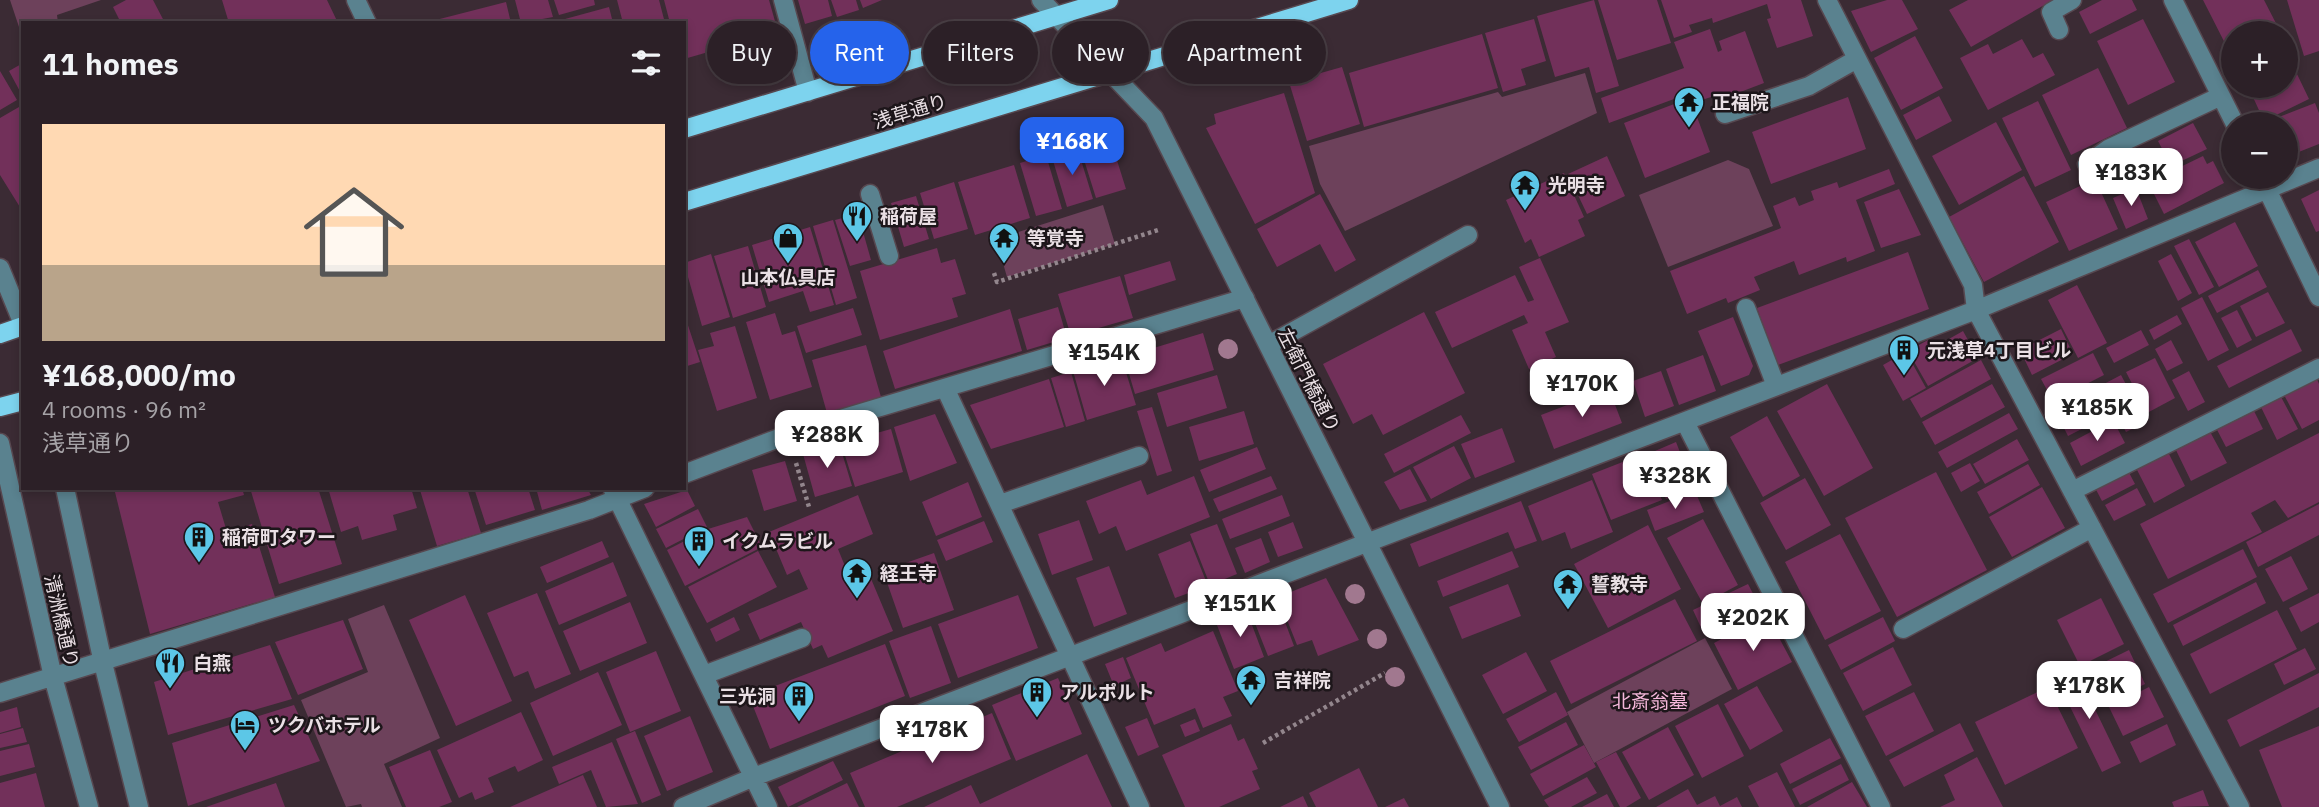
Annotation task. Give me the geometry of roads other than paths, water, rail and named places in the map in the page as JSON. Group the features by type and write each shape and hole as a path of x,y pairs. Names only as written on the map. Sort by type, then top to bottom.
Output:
{"main road":[{"path":"686,128 1109,0"},
{"name":"浅草通り","path":"1149,62 1349,0"},
{"name":"浅草通り","path":"686,201 1078,84"},
{"path":"0,334 21,326"},
{"path":"0,407 21,402"}],"street":[{"path":"356,0 367,21"},
{"path":"783,0 808,92"},
{"name":"左衛門橋通り","path":"1041,0 1061,21"},
{"path":"1827,0 1973,285 1976,310 2240,807"},
{"path":"2059,30 2051,12 2072,0"},
{"path":"2087,164 2108,149 2221,96 2173,0"},
{"path":"1726,114 1809,86 1857,58"},
{"name":"左衛門橋通り","path":"1121,84 1154,118 1500,807"},
{"path":"2298,174 2319,168"},
{"path":"684,807 754,776 1366,540 1685,422 1976,310 2250,189"},
{"path":"2267,189 2319,297"},
{"path":"870,194 889,256"},
{"path":"1268,345 1468,235"},
{"path":"0,268 21,320"},
{"path":"686,473 787,435 946,390 1245,298"},
{"path":"1746,308 1776,386"},
{"path":"2072,491 2319,368"},
{"path":"946,390 1140,807"},
{"path":"1685,422 1881,807"},
{"name":"清洲橋通り","path":"0,443 53,677 89,807"},
{"path":"1000,504 1139,456"},
{"name":"清洲橋通り","path":"65,490 103,663 139,807"},
{"path":"0,693 552,522 615,494 635,490"},
{"path":"615,494 768,807"},
{"path":"1903,629 2092,528"},
{"path":"704,675 802,638"}],"place":[{"name":"正福院","path":"1689,129"},
{"name":"光明寺","path":"1525,212"},
{"name":"稲荷屋","path":"857,243"},
{"name":"山本仏具店","path":"788,265"},
{"name":"等覚寺","path":"1004,265"},
{"name":"元浅草4丁目ビル","path":"1904,377"},
{"name":"稲荷町タワー","path":"199,564"},
{"name":"イクムラビル","path":"699,568"},
{"name":"経王寺","path":"857,600"},
{"name":"誓教寺","path":"1568,611"},
{"name":"白燕","path":"170,690"},
{"name":"吉祥院","path":"1251,707"},
{"name":"アルポルト","path":"1037,719"},
{"name":"三光洞","path":"799,723"},
{"name":"ツクバホテル","path":"245,752"}],"park label":[{"name":"北斎翁墓","path":"1650,701"}]}
